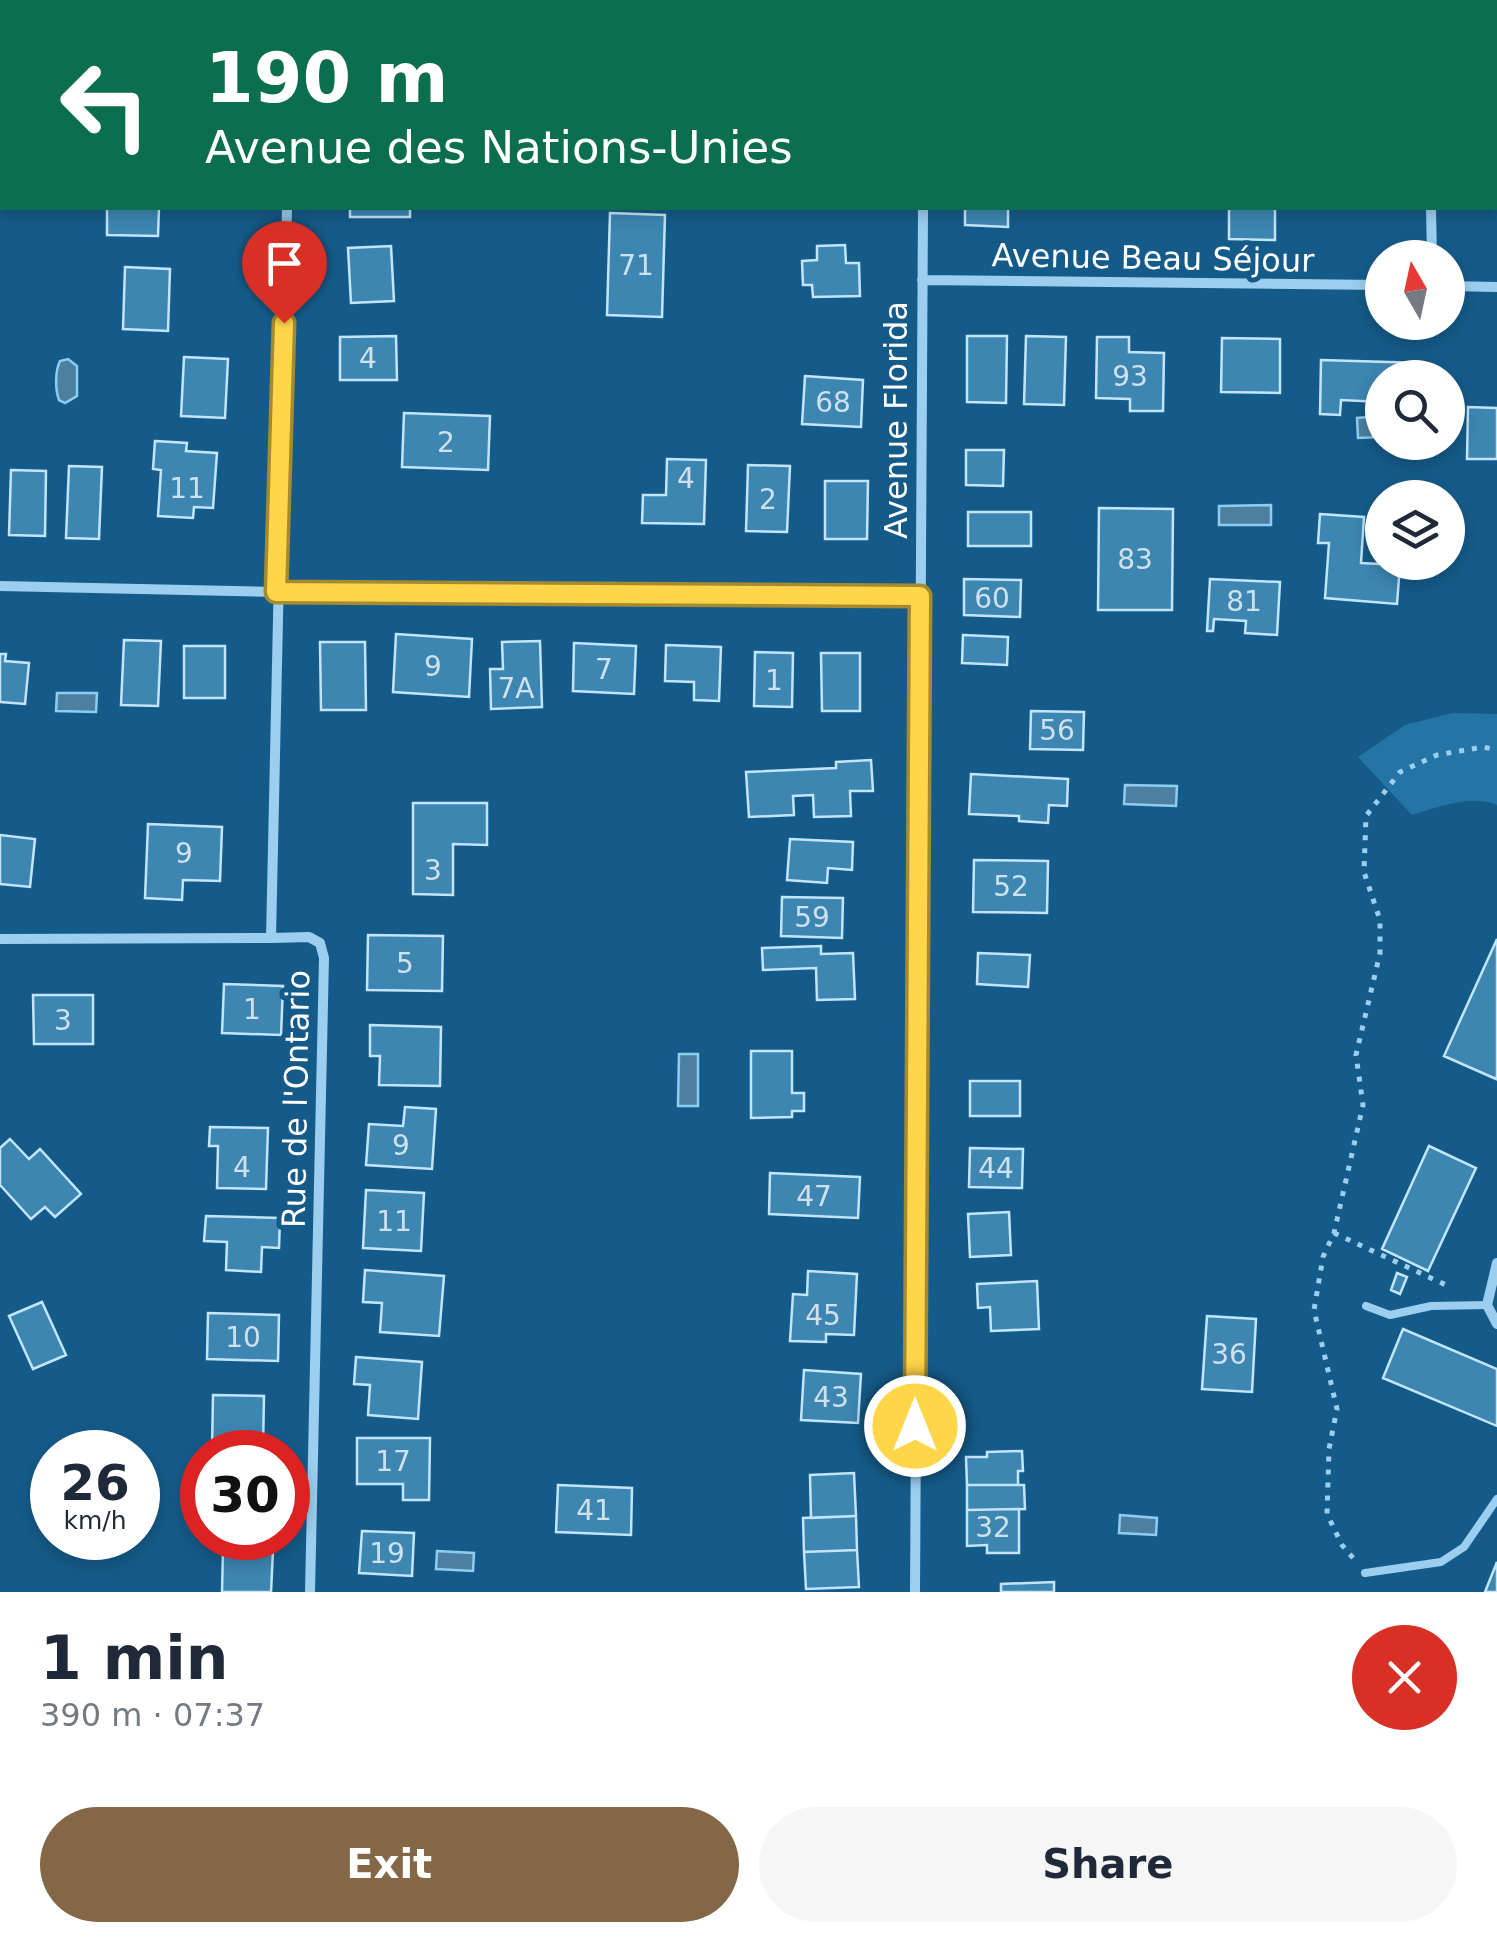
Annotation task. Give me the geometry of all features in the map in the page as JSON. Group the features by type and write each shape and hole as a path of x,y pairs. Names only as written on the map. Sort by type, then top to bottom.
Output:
{"street":[{"name":"Rue de l'Ontario","path":"287,210 271,938 309,937 320,943 324,958 310,1592"},
{"name":"Avenue Florida","path":"914,1592 923,210"},
{"path":"1431,210 1432,240"},
{"name":"Avenue Beau Séjour","path":"922,280 1365,285"},
{"path":"1465,286 1497,287"},
{"path":"0,586 920,596"},
{"path":"0,939 271,938"},
{"path":"1497,1262 1487,1305 1497,1324"}],"lane":[{"path":"1366,1306 1390,1315 1432,1306 1487,1305"},
{"path":"1365,1573 1441,1562 1464,1547 1497,1499"}],"path":[{"path":"1365,1573 1342,1546 1326,1514 1329,1448 1338,1409 1314,1310 1323,1257 1334,1233 1363,1105 1356,1054 1380,953 1380,920 1364,872 1366,816 1400,772 1436,755 1483,747 1497,750"},
{"path":"1334,1233 1460,1292 1462,1304"}],"shaded area":[{"path":"68,359 77,366 77,396 65,403 59,400 56,375 60,361"},
{"path":"1365,417 1365,438 1358,438 1357,418"},
{"path":"1271,505 1271,525 1219,525 1219,506"},
{"path":"57,693 97,693 96,712 56,711"},
{"path":"1452,713 1497,714 1497,805 1466,801 1412,815 1358,757 1405,725"},
{"path":"1125,785 1177,786 1176,806 1124,804"},
{"path":"679,1054 698,1054 698,1106 678,1106"},
{"path":"1120,1515 1157,1518 1156,1535 1119,1533"},
{"path":"437,1551 474,1553 473,1571 436,1569"}],"building":[{"path":"107,210 159,210 158,236 107,235"},
{"path":"350,210 410,210 410,217 350,217"},
{"path":"965,210 1008,210 1008,227 965,225"},
{"path":"1229,210 1275,210 1275,240 1229,239"},
{"path":"610,213 665,215 662,317 607,315"},
{"path":"845,245 846,263 859,263 860,296 813,297 812,285 803,285 802,261 817,260 817,246"},
{"path":"391,246 394,301 351,303 348,248"},
{"path":"125,267 170,269 168,331 123,329"},
{"path":"396,336 397,380 340,380 340,337"},
{"path":"967,336 1007,336 1006,403 967,402"},
{"path":"1026,336 1066,337 1064,405 1024,404"},
{"path":"1097,337 1129,337 1129,352 1164,353 1163,411 1130,411 1130,399 1096,398"},
{"path":"1222,338 1280,339 1280,393 1221,392"},
{"path":"184,357 228,359 225,418 181,416"},
{"path":"1321,360 1365,361 1365,401 1341,400 1340,415 1320,414"},
{"path":"805,376 863,380 861,427 802,424"},
{"path":"1468,407 1497,408 1497,459 1467,459"},
{"path":"404,413 490,416 488,470 402,467"},
{"path":"155,441 187,443 186,451 217,453 213,508 194,507 193,518 158,516 161,470 153,469"},
{"path":"966,450 1004,450 1003,486 966,485"},
{"path":"667,459 706,460 704,524 642,523 643,495 666,495"},
{"path":"748,465 790,466 787,532 746,531"},
{"path":"69,466 102,467 99,539 66,538"},
{"path":"11,470 46,471 45,536 9,535"},
{"path":"825,481 868,481 867,539 825,539"},
{"path":"1099,508 1173,509 1172,610 1098,610"},
{"path":"968,512 1031,512 1031,546 968,546"},
{"path":"1320,514 1364,517 1361,563 1365,563 1365,580 1399,580 1397,604 1325,598 1329,543 1318,543"},
{"path":"964,579 1021,580 1020,617 964,615"},
{"path":"1210,579 1280,582 1277,635 1245,633 1246,621 1214,619 1213,631 1207,631"},
{"path":"396,634 472,639 469,697 393,692"},
{"path":"963,635 1008,637 1007,665 962,663"},
{"path":"124,640 161,641 158,706 121,705"},
{"path":"540,641 542,707 491,709 490,669 503,669 502,642"},
{"path":"320,642 365,642 366,710 321,710"},
{"path":"574,643 636,646 634,694 573,691"},
{"path":"666,645 721,647 719,701 694,700 694,682 665,681"},
{"path":"184,646 225,646 225,698 184,698"},
{"path":"755,652 793,653 792,707 754,706"},
{"path":"821,653 860,653 860,711 822,711"},
{"path":"0,654 6,654 5,661 29,663 25,704 0,702"},
{"path":"1031,711 1084,712 1083,750 1030,749"},
{"path":"871,760 873,791 850,791 851,816 814,817 813,795 793,796 794,815 749,817 746,772 836,768 836,762"},
{"path":"971,774 1068,779 1067,806 1049,805 1048,823 1019,821 1019,816 969,814"},
{"path":"413,803 487,803 487,845 453,844 453,895 413,894"},
{"path":"148,824 222,827 220,881 183,880 182,900 145,898"},
{"path":"0,835 35,839 30,887 0,884"},
{"path":"790,839 853,842 852,870 828,868 827,883 787,880"},
{"path":"974,860 1048,861 1047,913 973,912"},
{"path":"782,897 843,898 842,938 781,936"},
{"path":"368,935 443,936 442,991 367,990"},
{"path":"1497,939 1497,1076 1496,1079 1444,1056"},
{"path":"821,946 821,954 853,953 855,999 817,1000 816,968 763,970 762,948"},
{"path":"978,953 1030,955 1028,987 977,984"},
{"path":"224,984 283,986 281,1035 222,1033"},
{"path":"33,995 93,995 93,1044 34,1044"},
{"path":"370,1025 441,1027 440,1086 379,1085 380,1056 370,1056"},
{"path":"751,1051 792,1051 792,1093 804,1093 804,1111 792,1111 792,1117 751,1118"},
{"path":"970,1081 1020,1081 1020,1116 970,1116"},
{"path":"405,1107 436,1109 432,1169 366,1165 369,1124 403,1126"},
{"path":"210,1127 268,1128 266,1189 217,1188 218,1146 209,1146"},
{"path":"10,1139 29,1159 40,1149 81,1194 55,1217 45,1207 31,1219 0,1185 0,1148"},
{"path":"1429,1146 1476,1168 1428,1271 1382,1249"},
{"path":"970,1148 1023,1149 1022,1188 969,1187"},
{"path":"770,1173 860,1177 858,1218 769,1214"},
{"path":"366,1190 424,1193 421,1251 363,1248"},
{"path":"1009,1212 1011,1255 970,1257 968,1214"},
{"path":"206,1216 280,1218 279,1248 262,1247 261,1272 226,1270 227,1242 204,1241"},
{"path":"365,1270 444,1276 439,1336 380,1332 382,1303 363,1302"},
{"path":"808,1271 857,1274 854,1335 826,1334 826,1342 790,1341 793,1294 807,1295"},
{"path":"1397,1273 1407,1277 1400,1294 1391,1290"},
{"path":"1037,1281 1039,1329 991,1331 990,1307 978,1308 977,1284"},
{"path":"42,1302 66,1355 33,1369 9,1316"},
{"path":"208,1313 279,1315 278,1361 207,1359"},
{"path":"1207,1316 1256,1319 1252,1392 1202,1389"},
{"path":"1403,1329 1497,1369 1497,1426 1383,1378"},
{"path":"356,1357 422,1362 418,1419 368,1415 370,1385 354,1384"},
{"path":"804,1370 861,1374 858,1423 801,1420"},
{"path":"213,1395 264,1396 263,1430 212,1430"},
{"path":"357,1438 430,1438 429,1500 403,1500 403,1484 357,1484"},
{"path":"1022,1451 1023,1471 1018,1471 1018,1485 967,1485 966,1457"},
{"path":"854,1473 856,1516 811,1518 810,1475"},
{"path":"558,1485 632,1488 631,1535 556,1532"},
{"path":"967,1485 1024,1485 1025,1509 967,1510"},
{"path":"1019,1509 1019,1553 987,1553 987,1545 967,1546 967,1510"},
{"path":"856,1516 857,1550 804,1552 803,1518"},
{"path":"362,1531 414,1533 412,1576 359,1573"},
{"path":"857,1550 859,1587 806,1589 804,1552"},
{"path":"223,1560 273,1560 271,1592 222,1592"},
{"path":"1497,1562 1497,1592 1485,1592"},
{"path":"1054,1582 1054,1592 1001,1592 1001,1584"}],"route":[{"path":"284,323 276,592 920,596 915,1426"}]}
